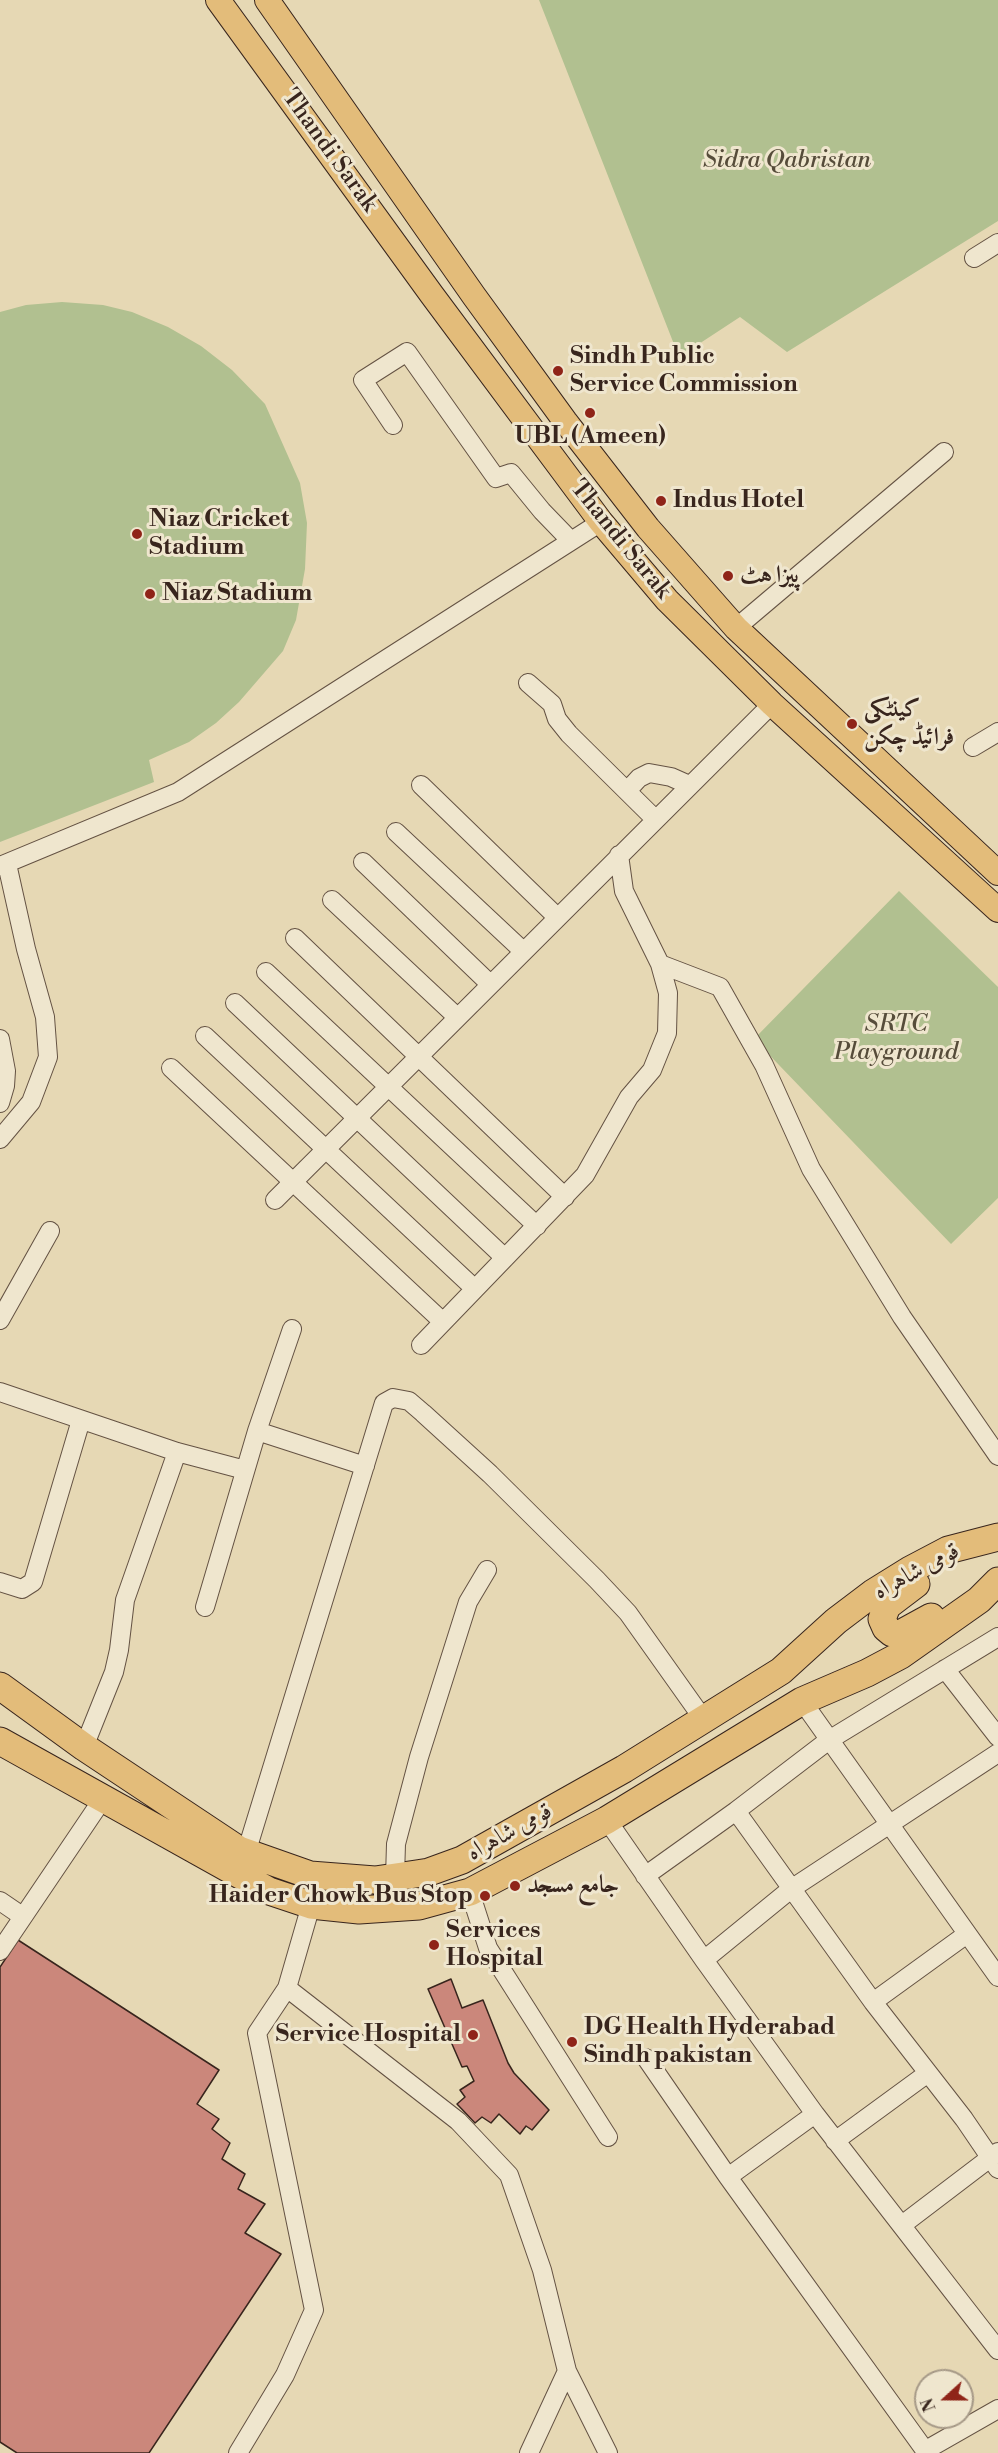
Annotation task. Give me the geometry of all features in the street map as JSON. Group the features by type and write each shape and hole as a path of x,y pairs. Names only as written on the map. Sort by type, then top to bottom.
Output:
{"highway":[{"name":"قومی شاہراہ","path":"0,1686 84,1746 239,1850 310,1875 375,1880 405,1876 429,1872 462,1860 624,1769 781,1671 836,1621 873,1593 948,1550 998,1537"},
{"path":"998,1537 897,1598 887,1606 882,1619 886,1628 892,1633 900,1634 998,1574"},
{"name":"قومی شاہراہ","path":"0,1741 102,1800 269,1891 311,1905 359,1910 419,1906 471,1892 607,1820 802,1701 867,1673 901,1655 979,1600 998,1581"},
{"path":"405,1876 419,1906"}],"main road":[{"name":"Thandi Sarak","path":"218,0 601,522 668,600 772,704 998,910"},
{"name":"Thandi Sarak","path":"267,0 565,422 648,528 736,628 998,873"},
{"path":"361,196 390,175"}],"street":[{"path":"974,258 998,243"},
{"path":"393,425 363,380 407,352 496,478 511,473 542,511 571,541"},
{"path":"736,628 944,452"},
{"path":"0,1138 31,1102 42,1077 48,1048 45,1017 4,865 178,792 601,522"},
{"path":"528,683 552,704 557,719 569,734 655,819"},
{"path":"275,1200 772,704"},
{"path":"973,747 998,732"},
{"path":"627,791 639,778 650,773 671,777 689,785"},
{"path":"421,785 557,917"},
{"path":"396,832 523,951"},
{"path":"421,1345 585,1175 629,1097 652,1070 667,1033 669,993 660,964 624,891 619,855"},
{"path":"363,862 490,984"},
{"path":"332,900 457,1017"},
{"path":"295,938 565,1197"},
{"path":"660,964 720,987 764,1065 811,1169 902,1317 998,1456"},
{"path":"266,972 537,1226"},
{"path":"235,1003 505,1258"},
{"path":"206,1036 475,1289"},
{"path":"0,1039 6,1071 6,1086 0,1103"},
{"path":"171,1068 443,1322"},
{"path":"0,1320 50,1231"},
{"path":"205,1607 257,1431 292,1329"},
{"path":"0,1392 177,1452 245,1470"},
{"path":"246,1853 384,1403 393,1398 409,1401 490,1474 628,1613 704,1720"},
{"path":"0,1582 22,1589 33,1582 81,1420"},
{"path":"257,1431 365,1466"},
{"path":"84,1746 114,1672 120,1650 125,1600 177,1452"},
{"path":"405,1876 396,1844 419,1757 468,1602 487,1570"},
{"path":"645,1876 736,1811 829,1740 998,1637"},
{"path":"945,1669 998,1737"},
{"path":"802,1701 998,1977"},
{"path":"704,1960 791,1889 998,1753"},
{"path":"0,1951 102,1800"},
{"path":"736,1811 873,2002 995,2160 902,2225"},
{"path":"607,1820 815,2114 998,2350"},
{"path":"471,1892 488,1948 608,2137"},
{"path":"0,1901 22,1916"},
{"path":"238,2453 285,2375 314,2310 257,2033 287,1988 311,1905"},
{"path":"873,2002 967,1934"},
{"path":"287,1988 458,2121 509,2175 542,2270 567,2371 608,2453"},
{"path":"646,2058 728,2177 924,2449 926,2450 998,2409"},
{"path":"835,2141 928,2073"},
{"path":"728,2177 815,2114"},
{"path":"529,2453 567,2371"}],"green space":[{"name":"Sidra Qabristan","path":"539,0 998,0 998,221 787,352 740,317 679,357"},
{"name":"Niaz Stadium","path":"62,302 103,305 132,312 168,327 201,346 232,370 265,404 300,483 307,523 305,569 296,620 283,651 239,702 216,723 189,742 149,760 154,782 0,842 0,312 26,305"},
{"name":"SRTC Playground","path":"899,891 998,987 998,1198 951,1244 754,1039"}],"building":[{"path":"18,1940 219,2070 197,2104 219,2119 212,2129 230,2143 222,2159 245,2174 238,2189 265,2204 245,2233 281,2254 149,2453 17,2453 0,2442 0,1967"},
{"name":"Service Hospital","path":"451,1979 462,2008 483,2000 514,2073 549,2110 532,2130 526,2126 520,2134 499,2114 491,2123 482,2117 475,2123 457,2104 465,2097 460,2090 474,2081 467,2066 462,2067 428,1989"}],"place":[{"name":"Sindh Public Service Commission","path":"558,371"},
{"name":"UBL (Ameen)","path":"590,413"},
{"name":"Indus Hotel","path":"661,501"},
{"name":"Niaz Cricket Stadium","path":"137,534"},
{"name":"پیزا ہٹ","path":"728,576"},
{"name":"Niaz Stadium","path":"150,594"},
{"name":"کینٹکی فرائیڈ چکن","path":"852,724"},
{"name":"جامع مسجد","path":"515,1886"},
{"name":"Haider Chowk Bus Stop","path":"485,1896"},
{"name":"Services Hospital","path":"434,1945"},
{"name":"Service Hospital","path":"473,2035"},
{"name":"DG Health Hyderabad Sindh pakistan","path":"572,2042"}]}
